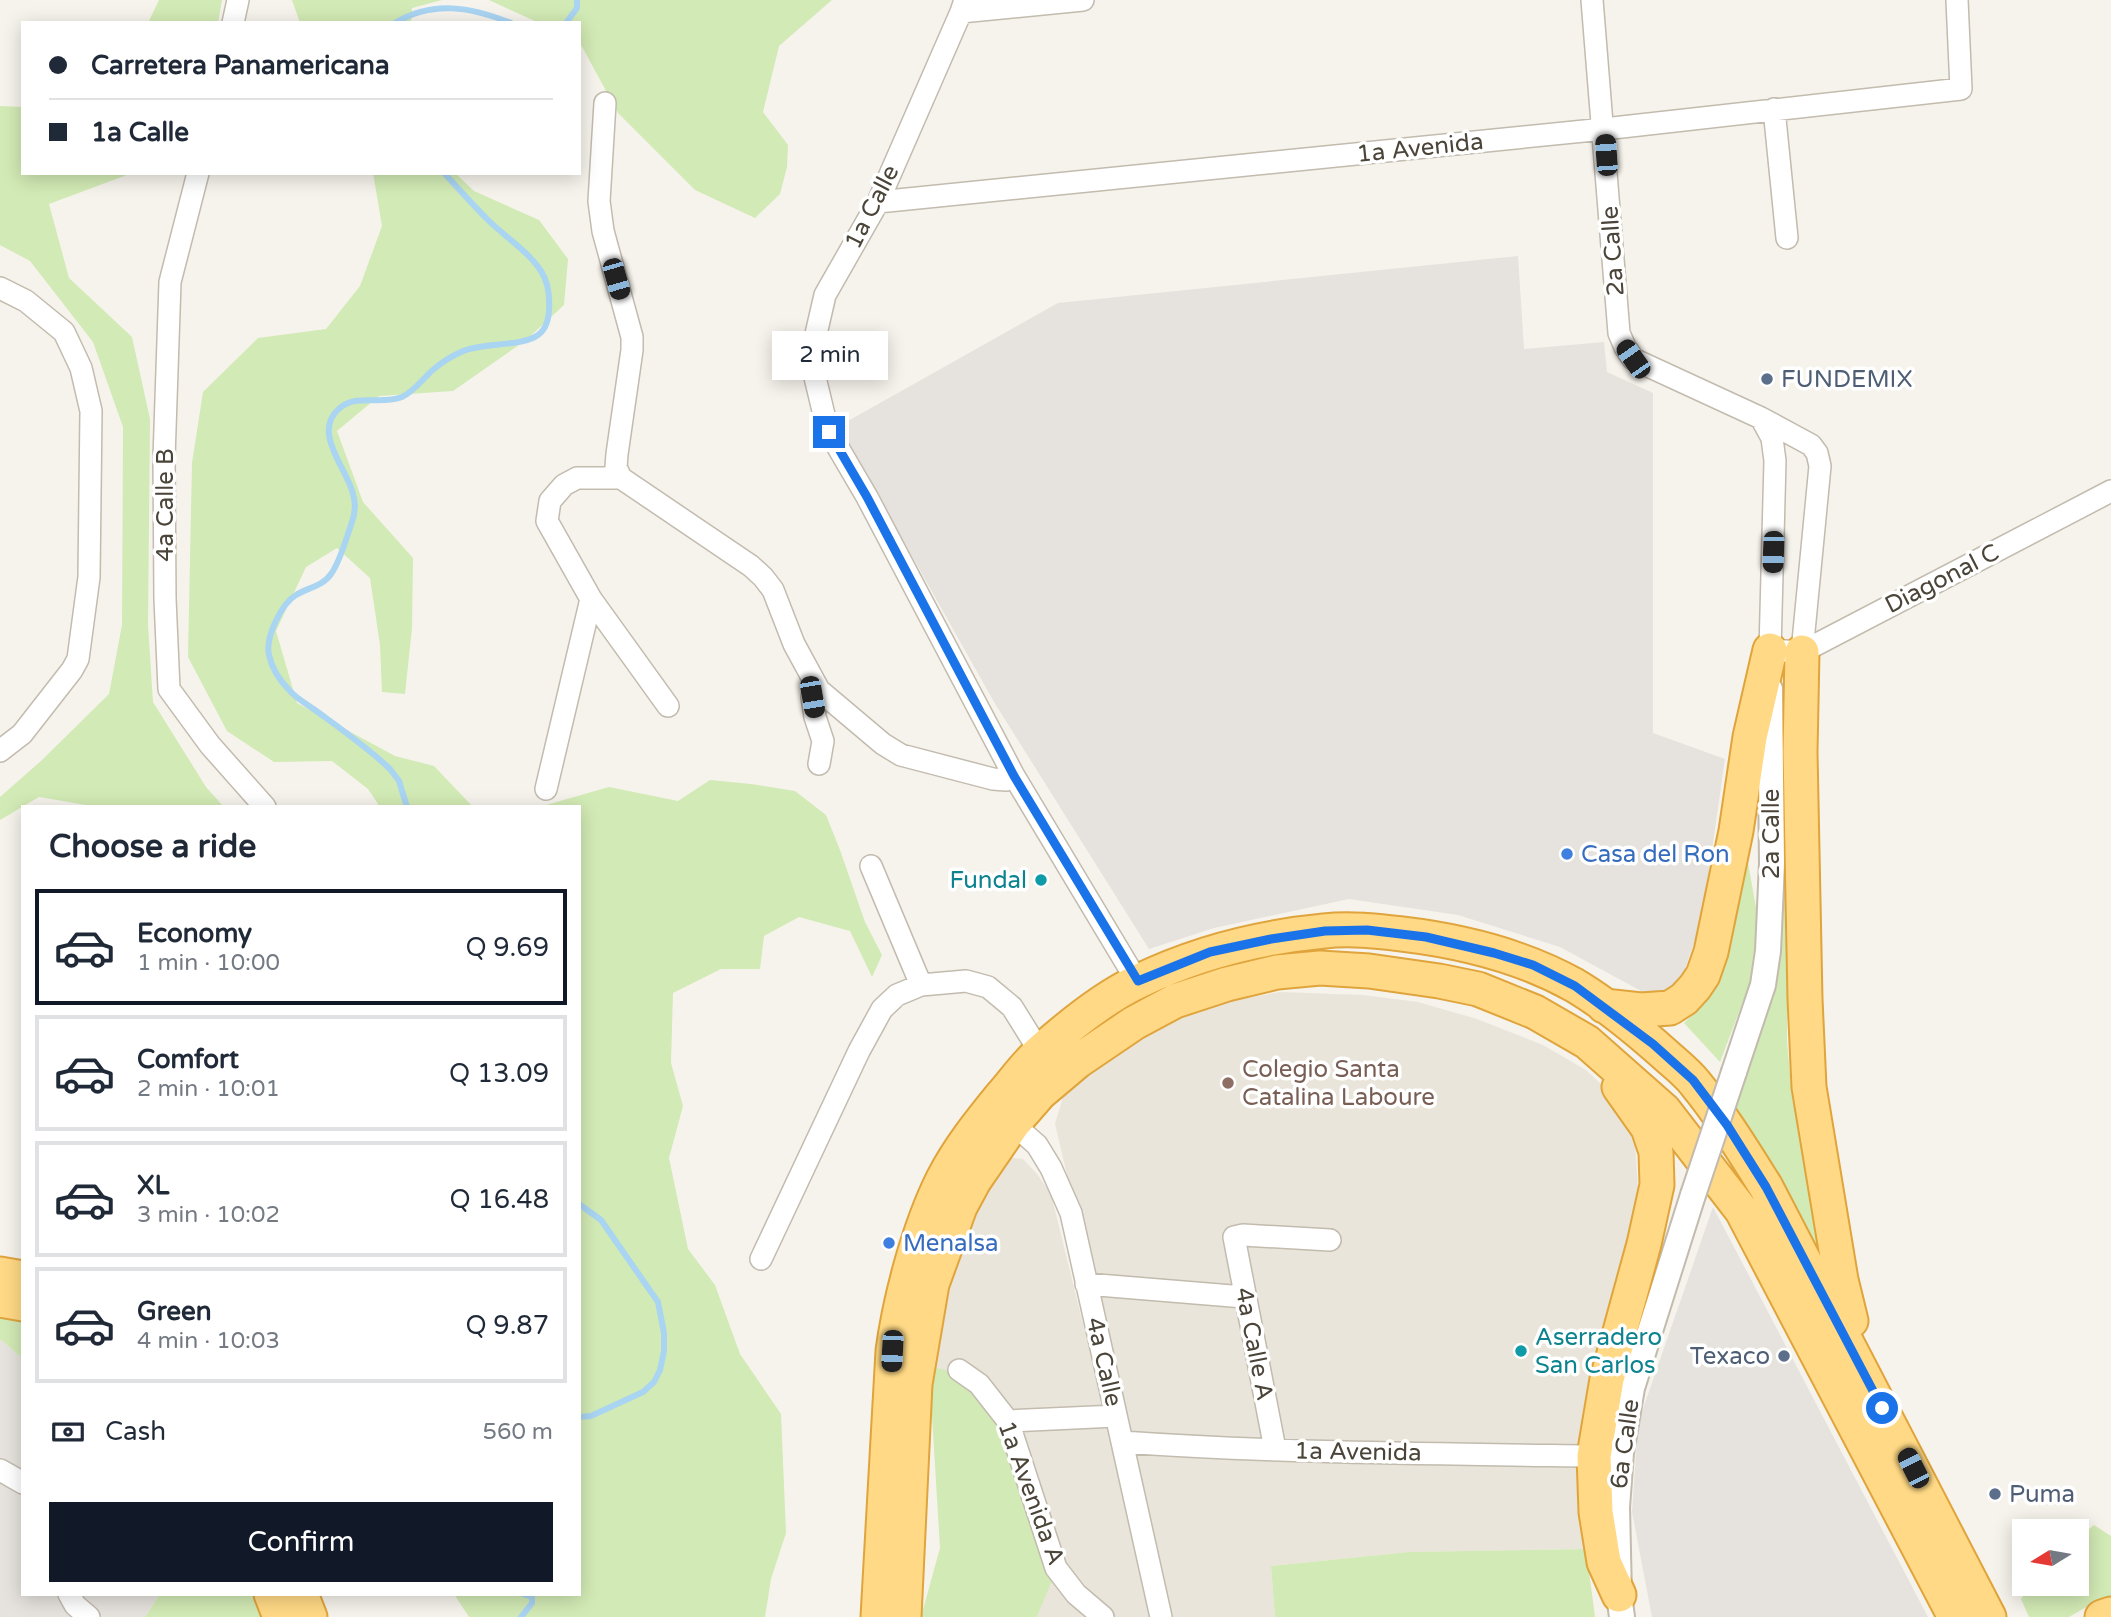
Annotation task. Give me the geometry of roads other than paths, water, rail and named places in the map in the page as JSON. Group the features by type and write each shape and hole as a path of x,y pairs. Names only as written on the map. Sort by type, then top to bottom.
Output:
{"highway":[{"path":"1604,1006 1641,1010 1670,1008 1684,999 1703,975 1711,952 1736,831 1750,737 1786,651"},
{"path":"1786,651 1800,752 1809,1087 1841,1280 1855,1336 1873,1390"},
{"path":"878,1617 892,1351 897,1318 925,1219 944,1178 975,1127 1040,1052 1084,1015 1138,981 1210,952 1325,931 1367,930 1426,937 1533,965 1575,986 1604,1006 1653,1044 1693,1080 1727,1125 1766,1187 1989,1617"},
{"path":"904,1617 915,1384 932,1284 960,1208 974,1181 1013,1124 1040,1093 1078,1061 1134,1023 1175,1001 1227,984 1277,972 1320,968 1369,971 1439,981 1478,989 1535,1012 1587,1042 1664,1110 1742,1211 1955,1617"},
{"path":"1587,1042 1648,1128 1656,1152 1657,1185 1644,1244 1607,1379 1594,1456 1596,1512 1604,1562 1620,1606"},
{"path":"0,1274 21,1278"},
{"path":"0,1300 21,1304"},
{"path":"272,1596 280,1617"},
{"path":"302,1596 310,1617"},
{"path":"2102,1617 2111,1614"}],"street":[{"path":"233,21 237,0"},
{"path":"963,6 1083,0"},
{"name":"2a Calle","path":"1592,0 1619,333 1625,347 1633,359 1761,418 1811,445 1817,453 1819,466 1786,651 1768,951 1763,985 1693,1195"},
{"name":"1a Avenida","path":"878,202 1604,129 1961,89 1957,0"},
{"name":"1a Calle","path":"963,6 878,202 825,295 816,334 813,369 827,426 1014,776 1138,981"},
{"path":"605,103 598,201 603,232 632,337 617,454 616,467 621,478 751,566 763,577 773,590 794,644 819,690 883,744 901,755 993,779 1006,780 1014,776"},
{"path":"1774,109 1787,238"},
{"name":"4a Calle B","path":"197,175 170,282 164,458 164,599 169,689 210,745 263,805"},
{"path":"0,288 26,301 64,332 81,368 91,411 89,577 78,659 22,734 0,751"},
{"name":"2a Calle","path":"1761,418 1772,438 1776,461 1786,651"},
{"path":"1776,461 1779,450 1785,444 1792,440 1804,441"},
{"path":"621,478 577,478 564,485 550,501 547,521 591,599 668,706"},
{"name":"Diagonal C","path":"1786,651 2111,491"},
{"path":"546,789 591,599"},
{"path":"819,690 812,697 823,741 819,764"},
{"path":"871,866 921,985"},
{"path":"761,1259 859,1051 882,1009 897,995 921,985 966,981 988,987 1012,1007 1040,1052"},
{"name":"4a Calle","path":"1013,1124 1037,1145 1051,1168 1071,1213 1161,1617"},
{"name":"6a Calle","path":"1620,1606 1616,1507 1621,1453 1632,1388 1693,1195"},
{"name":"4a Calle A","path":"1275,1449 1234,1237 1243,1235 1330,1240"},
{"path":"1086,1284 1244,1297"},
{"name":"1a Avenida A","path":"959,1370 979,1384 1008,1421 1056,1568 1076,1594 1102,1617"},
{"path":"1008,1421 1116,1416"},
{"name":"1a Avenida","path":"1122,1442 1199,1447 1594,1456"},
{"path":"0,1469 21,1482"},
{"path":"70,1596 75,1605 89,1617"}],"waterway":[{"path":"567,21 577,8 577,0"},
{"path":"399,21 424,11 452,8 505,21"},
{"path":"406,805 399,781 390,769 286,687 274,670 268,648 280,613 290,599 319,584 331,574 340,557 352,521 355,506 353,494 333,450 329,427 332,417 348,403 402,397 437,367 458,354 470,349 531,339 543,330 547,322 549,295 541,271 446,175"},
{"path":"581,1205 601,1220 658,1302 664,1333 664,1351 654,1382 643,1392 591,1416 581,1417"},
{"path":"521,1617 532,1603 532,1597 529,1596"}],"place":[{"name":"FUNDEMIX","path":"1767,379"},
{"name":"Casa del Ron","path":"1567,854"},
{"name":"Fundal","path":"1041,880"},
{"name":"Colegio Santa Catalina Laboure","path":"1228,1083"},
{"name":"Menalsa","path":"889,1243"},
{"name":"Aserradero San Carlos","path":"1521,1351"},
{"name":"Texaco","path":"1784,1356"},
{"name":"Puma","path":"1995,1494"}]}
